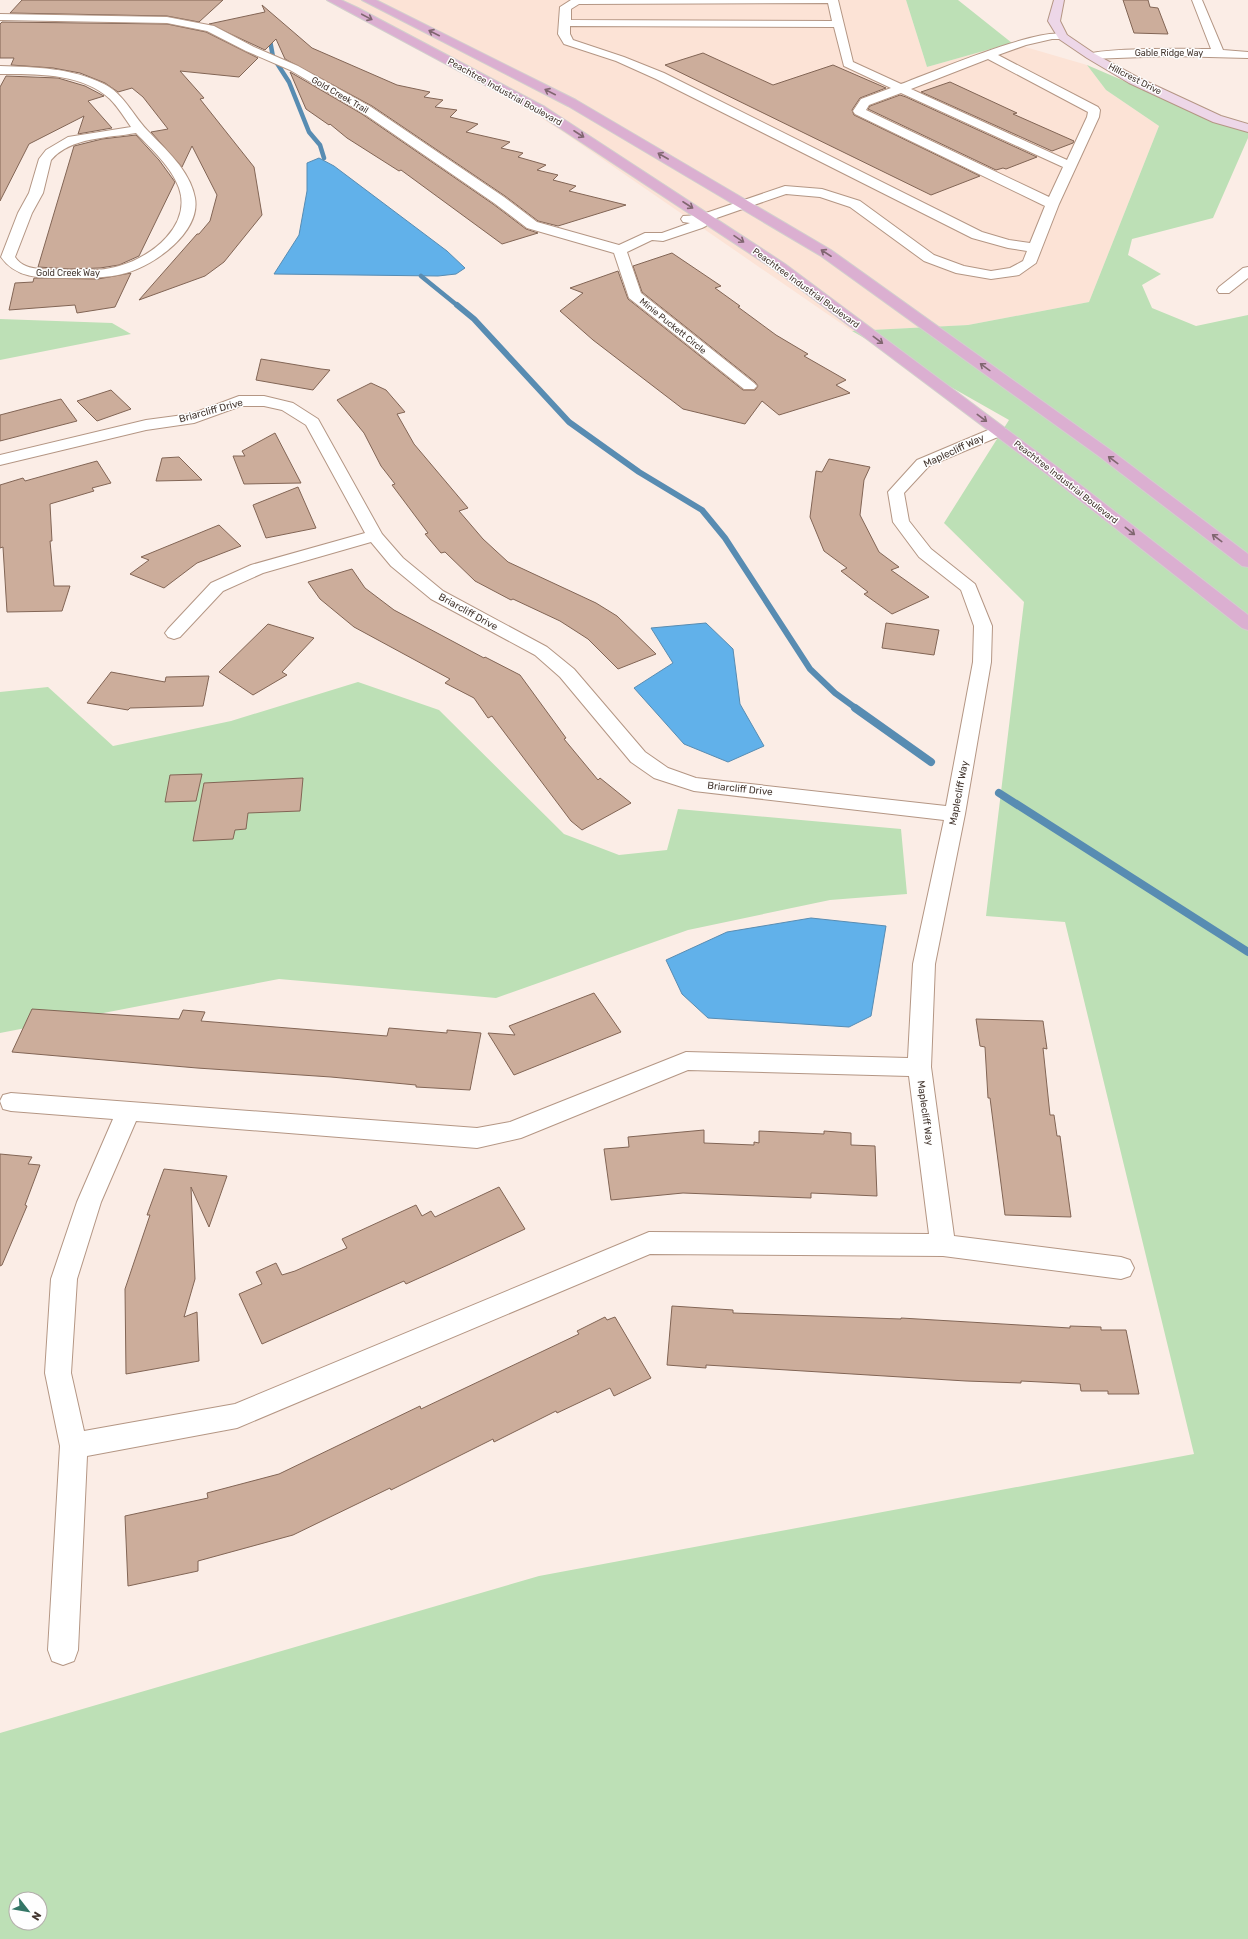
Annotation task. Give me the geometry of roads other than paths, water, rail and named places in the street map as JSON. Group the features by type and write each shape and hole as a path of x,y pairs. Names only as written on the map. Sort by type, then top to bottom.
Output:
{"main road":[{"name":"Peachtree Industrial Boulevard","path":"332,0 354,10 541,110 780,267 999,431 1248,624"},
{"name":"Peachtree Industrial Boulevard","path":"367,0 572,103 831,256 1106,454 1248,562"}],"street":[{"path":"1035,248 1008,244 977,234 660,76 620,59 568,42 564,34 566,7 577,1 833,0 848,64 1070,166"},
{"name":"Hillcrest Drive","path":"1059,0 1054,21 1063,37 1091,56 1133,80 1217,119 1248,128"},
{"path":"1197,0 1218,53"},
{"name":"Gold Creek Trail","path":"0,17 167,20 210,28 250,49 294,68 367,110 499,200 532,225 620,250"},
{"path":"565,23 839,24"},
{"path":"1052,204 859,111 865,102 1023,42 1052,36 1063,37"},
{"name":"Gable Ridge Way","path":"1091,56 1145,52 1248,55"},
{"path":"620,250 650,236 663,237 697,225 701,223 704,218 785,190 822,193 855,204 929,258 961,270 991,275 1014,272 1029,263 1052,204 1093,117 1094,110 989,55"},
{"name":"Gold Creek Way","path":"0,70 38,70 68,76 100,86 119,100 138,129 170,162 182,180 188,196 190,209 180,230 152,257 140,264 110,272 44,274 18,268 8,257 36,193 45,159 50,153 59,146 80,138 138,129"},
{"name":"Minie Puckett Circle","path":"620,250 634,295 749,386"},
{"path":"1224,290 1248,271"},
{"name":"Briarcliff Drive","path":"0,460 146,426 194,418 240,401 264,401 287,406 312,422 375,536 397,562 437,595 541,651 567,673 638,757 661,773 694,784 955,814"},
{"name":"Maplecliff Way","path":"943,1245 919,1067 924,964 955,814 982,662 983,626 969,588 925,554 901,522 896,492 924,462 999,431"},
{"path":"174,633 217,587 257,569 375,536"},
{"path":"11,1102 476,1138 513,1131 686,1061 919,1067"},
{"path":"63,1650 74,1446 58,1373 64,1279 88,1202 129,1111"},
{"path":"74,1446 238,1416 649,1243 943,1245 1122,1268"}],"water":[{"path":"319,158 334,166 447,251 465,268 456,274 438,276 274,274 299,235 307,191 307,163"},
{"path":"706,623 733,649 740,704 764,746 728,762 684,744 634,688 673,663 651,628"},
{"path":"811,918 886,926 871,1016 849,1027 708,1018 682,994 666,960 727,932"}],"waterway":[{"path":"269,35 273,57 289,82 309,132 320,145 324,158"},
{"path":"421,276 458,306"},
{"path":"457,305 474,319 569,422 639,472 702,510 725,538 810,669 835,693 857,709"},
{"path":"855,708 931,762"},
{"path":"999,793 1248,952"}]}
